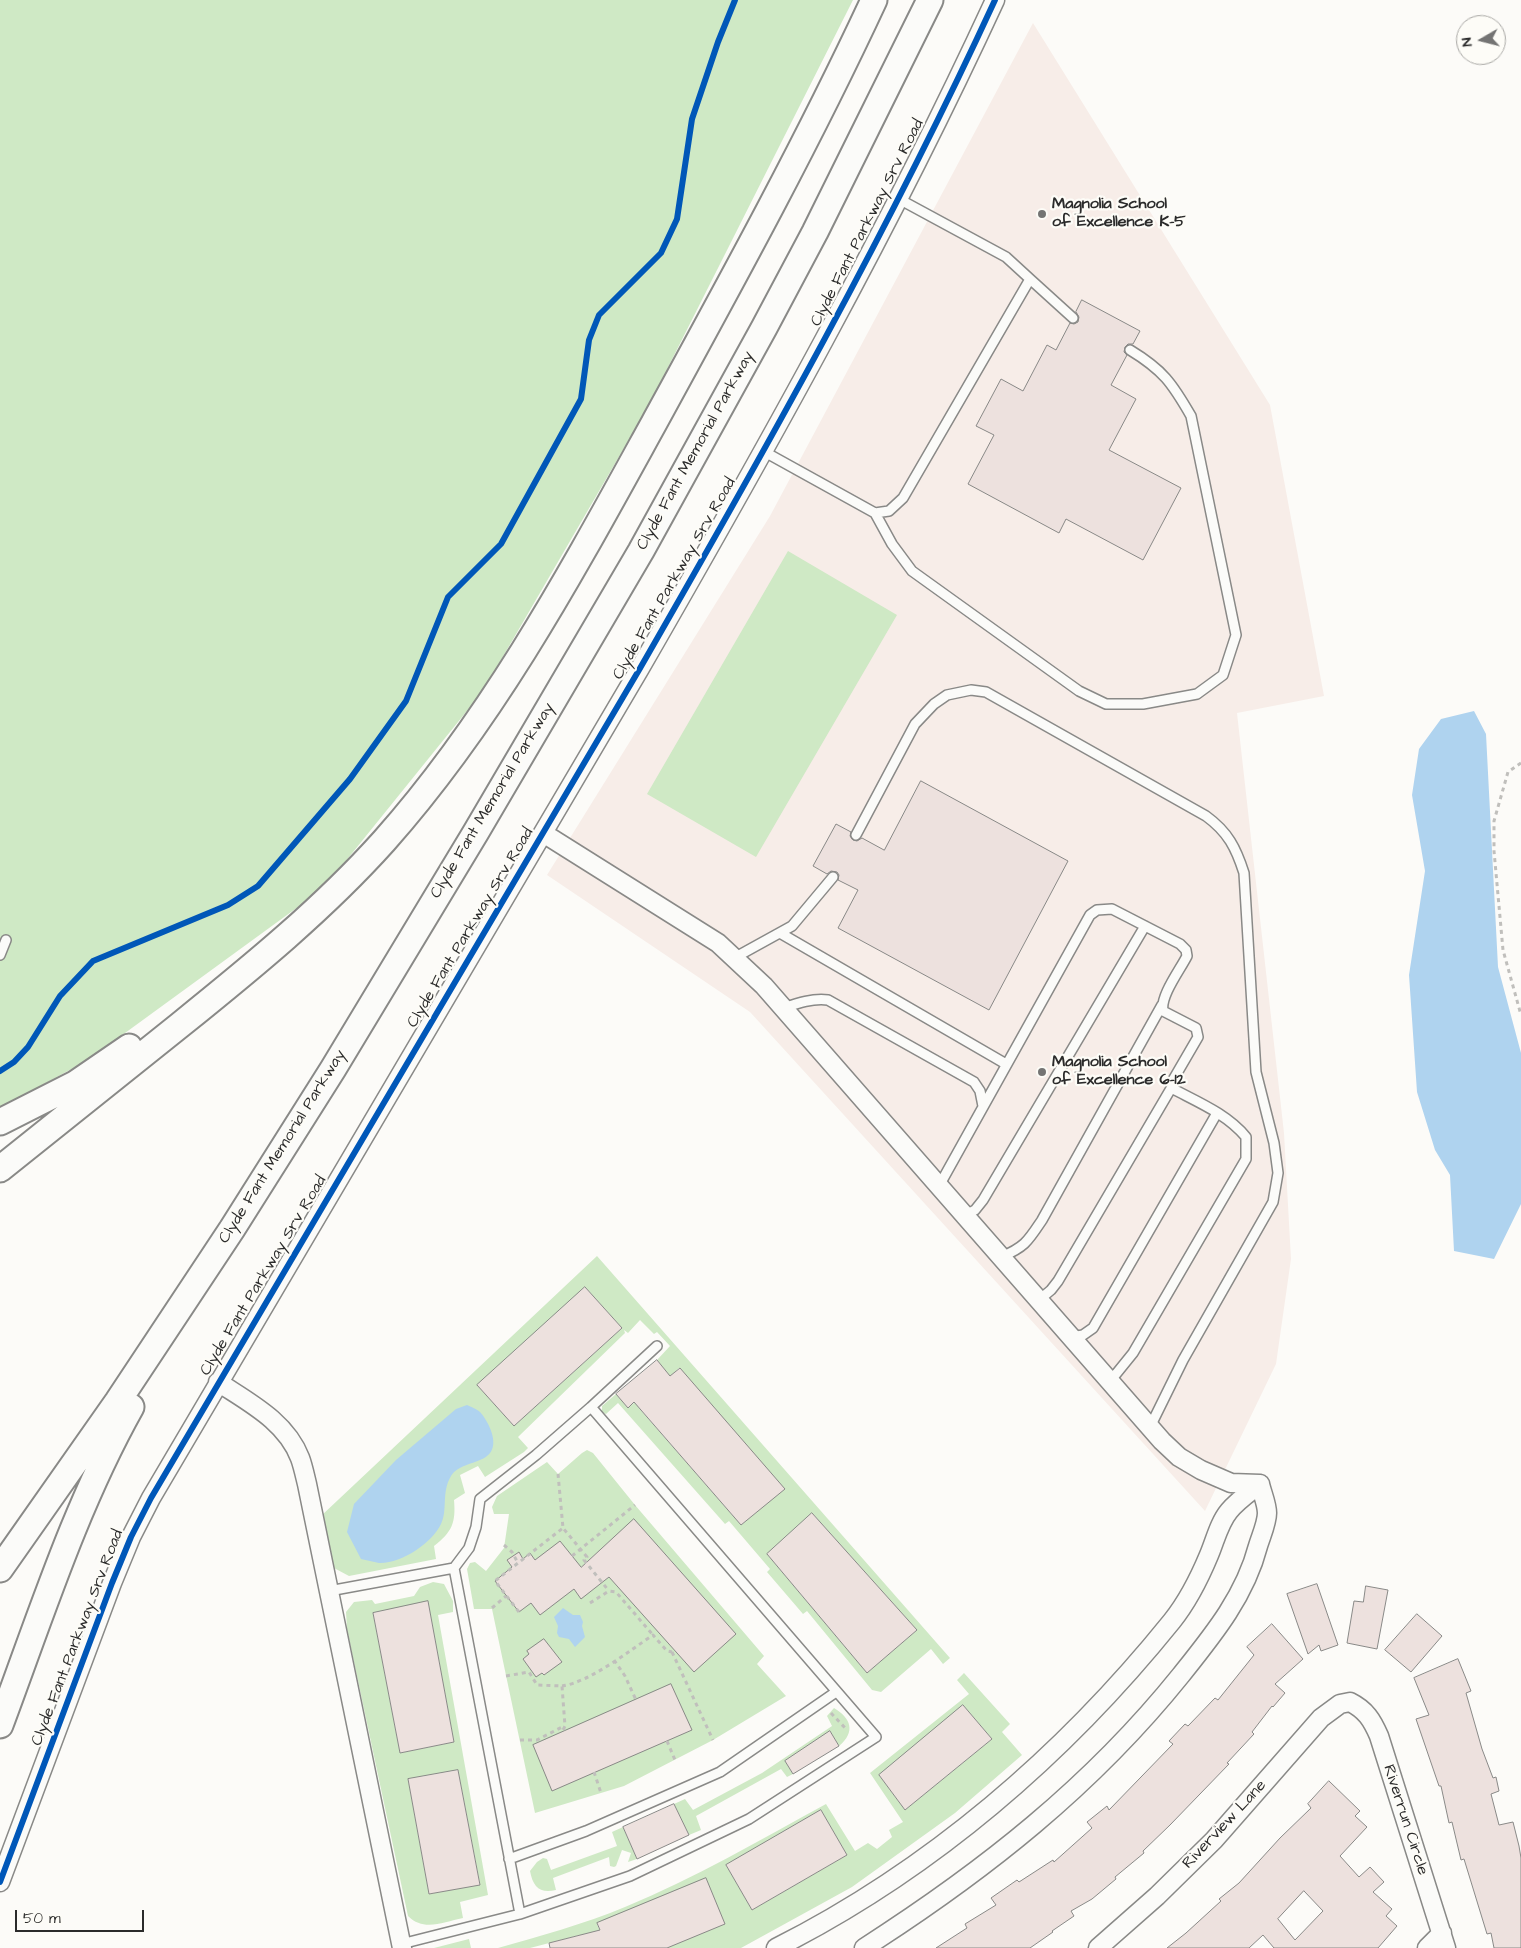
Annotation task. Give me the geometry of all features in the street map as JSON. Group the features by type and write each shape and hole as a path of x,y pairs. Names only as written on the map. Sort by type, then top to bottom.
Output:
{"main road":[{"path":"0,1169 277,945 313,913 385,840 439,775 490,706 608,506 693,352 793,163 874,0"},
{"name":"Clyde Fant Memorial Parkway","path":"0,1569 188,1296 338,1061 641,550 801,258 930,0"},
{"path":"0,1122 75,1084 277,945"},
{"path":"0,1726 51,1588 90,1490 108,1450 167,1343 188,1296"}],"street":[{"name":"Clyde Fant Parkway Srv Road","path":"0,1882 112,1583 150,1498 644,662 763,451 864,264 995,0"},
{"path":"543,833 718,943 764,986 1108,1380 1179,1457 1201,1470 1231,1483 1260,1484"},
{"path":"218,1382 270,1417 287,1434 300,1457 402,1946"},
{"path":"776,1948 852,1906 943,1843 990,1806 1070,1735 1116,1686 1173,1619 1200,1576 1229,1511 1260,1484"},
{"path":"864,1948 944,1895 1019,1838 1061,1802 1104,1761 1162,1699 1208,1643 1243,1588 1253,1564 1267,1513 1260,1484"},
{"name":"Riverrun Circle","path":"1350,1702 1365,1711 1379,1736 1444,1941"},
{"name":"Riverview Lane","path":"1098,1948 1157,1896 1214,1840 1321,1718 1340,1704 1350,1702"},
{"path":"1427,1948 1444,1941"}],"lane":[{"path":"897,198 1006,257 1073,318"},
{"path":"763,451 875,512 890,511 903,498 1030,279"},
{"path":"875,512 892,544 912,571 1079,692 1106,704 1143,704 1196,694 1223,675 1236,636 1191,416 1174,386 1151,363 1130,350"},
{"path":"856,835 915,724 934,704 947,695 971,690 986,692 1206,816 1220,827 1236,850 1244,873 1256,1072 1264,1110 1274,1143 1278,1172 1276,1190 1273,1202 1183,1360 1150,1427"},
{"path":"734,958 792,926 833,877"},
{"path":"939,1186 1090,915 1097,910 1112,909 1180,944 1186,950 1187,956 1162,1005 1042,1220 1027,1243 1018,1250 1001,1257"},
{"path":"965,1215 975,1210 984,1200 1145,926"},
{"path":"780,933 1006,1064"},
{"path":"0,955 6,940"},
{"path":"783,1008 803,1001 828,1000 974,1082 980,1091 983,1106"},
{"path":"1039,1300 1058,1281 1173,1085 1173,1080 1198,1037 1196,1028 1162,1011 1162,1005"},
{"path":"1108,1380 1133,1353 1246,1159 1246,1137 1239,1128 1217,1112 1175,1090 1173,1085"},
{"path":"1071,1337 1083,1335 1094,1328 1217,1112"},
{"path":"329,1591 454,1568 469,1548 476,1527 480,1499 536,1455 657,1346"},
{"path":"402,1946 439,1934 520,1914 630,1876 749,1819 876,1737 591,1406"},
{"path":"454,1568 520,1914"},
{"path":"509,1859 586,1831 720,1772 836,1692"}],"path":[{"path":"1521,763 1508,772 1494,821 1494,851 1503,950 1521,1015"},
{"path":"558,1474 563,1528 587,1557 584,1560 609,1591"},
{"path":"572,1556 635,1505"},
{"path":"519,1612 495,1581 563,1528"},
{"path":"504,1545 512,1552 518,1563"},
{"path":"590,1603 609,1591 616,1592 668,1651 673,1651 713,1740"},
{"path":"492,1608 506,1596"},
{"path":"506,1676 528,1672 537,1685 562,1686 573,1684 654,1636"},
{"path":"614,1660 625,1676 636,1700"},
{"path":"562,1686 565,1726 562,1732"},
{"path":"831,1713 847,1730"},
{"path":"520,1740 537,1740 565,1726"},
{"path":"667,1740 675,1760"},
{"path":"594,1772 601,1793"}],"shaded area":[{"name":"Magnolia School of Excellence 6-12","path":"1033,23 1270,405 1324,696 1237,713 1284,1133 1291,1259 1276,1364 1205,1511 750,1012 547,875 770,516"}],"green space":[{"path":"0,0 853,0 649,405 483,691 324,888 88,1060 0,1108"},
{"path":"788,551 897,615 756,857 647,794"},
{"path":"597,1256 950,1658 943,1664 931,1649 881,1692 872,1690 807,1611 803,1614 767,1572 770,1569 729,1521 725,1524 618,1403 606,1414 602,1412 602,1406 616,1394 628,1408 668,1374 657,1360 670,1346 657,1332 654,1334 640,1320 628,1333 624,1330 625,1333 518,1437 528,1448 524,1452 485,1477 478,1466 460,1475 465,1493 454,1500 452,1526 434,1546 436,1559 349,1576 334,1568 321,1516","holes":["585,1287 622,1328 514,1426 477,1385","679,1368 784,1489 741,1525 638,1407","812,1513 917,1630 867,1673 767,1554"]},
{"path":"587,1450 593,1453 764,1656 757,1664 786,1696 713,1740 624,1786 535,1813 492,1609 474,1609 467,1569 470,1563 475,1562 486,1571 504,1548 509,1514 494,1514 492,1507 497,1496 547,1462 558,1474"},
{"path":"433,1582 444,1584 453,1601 453,1612 438,1615 488,1895 460,1902 463,1918 427,1925 414,1921 408,1916 347,1629 346,1612 354,1602 372,1600 375,1604 414,1596 420,1587","holes":["428,1602 454,1742 400,1753 373,1613","458,1770 480,1884 429,1894 408,1779"]},
{"path":"964,1673 1010,1724 1002,1732 1022,1755 955,1813 852,1887 741,1948 667,1948 597,1924 607,1948 580,1935 530,1948 498,1948 594,1919 651,1896 727,1858 826,1804 855,1851 868,1843 877,1849 892,1837 889,1830 903,1822 870,1773 969,1694 957,1680","holes":["963,1705 992,1739 905,1810 879,1775","821,1810 847,1855 752,1910 726,1865"]},
{"path":"834,1708 844,1716 849,1725 848,1736 839,1746 830,1731 785,1761 793,1774 787,1777 781,1769 696,1816 701,1830 689,1835 674,1804 685,1799 693,1810 762,1773 832,1726 827,1716"},
{"path":"623,1827 637,1859 628,1862 631,1853 622,1850 614,1867 610,1866 609,1857 553,1878 556,1890 546,1891 535,1885 530,1871 543,1858 547,1859 551,1870 617,1846 612,1832"},
{"path":"469,1939 471,1948 434,1948"}],"water":[{"path":"1474,711 1486,734 1498,967 1521,1053 1521,1204 1494,1259 1454,1251 1450,1175 1435,1150 1417,1092 1409,975 1425,871 1412,795 1419,749 1441,719"},
{"path":"467,1405 479,1411 487,1422 492,1434 493,1446 487,1456 458,1469 451,1476 446,1489 443,1519 437,1531 415,1551 397,1560 379,1563 361,1559 347,1532 354,1504 396,1460 456,1409"},
{"path":"563,1608 573,1615 580,1615 583,1622 582,1626 585,1637 575,1647 569,1639 559,1637 557,1633 558,1626 554,1617"}],"building":[{"path":"1082,300 1140,331 1133,344 1128,344 1125,347 1124,352 1127,355 1111,385 1136,399 1109,450 1181,488 1143,560 1066,519 1059,533 968,484 994,435 976,426 1001,379 1023,391 1047,345 1056,350 1070,323 1078,322 1079,317 1076,312"},
{"path":"921,781 1068,861 989,1010 838,928 858,890 838,880 839,875 837,872 831,871 827,874 813,866 836,824 851,832 850,836 853,840 857,841 862,838 884,850"},
{"path":"585,1287 622,1328 514,1426 477,1385"},
{"path":"657,1360 670,1376 680,1368 785,1489 741,1525 634,1402 628,1408 616,1394"},
{"path":"812,1513 917,1630 867,1673 767,1554"},
{"path":"634,1519 736,1634 694,1672 609,1577 581,1599 574,1589 540,1615 531,1603 519,1612 495,1581 512,1567 507,1560 519,1552 523,1559 530,1553 535,1560 560,1541 581,1567"},
{"path":"1317,1584 1338,1645 1321,1651 1319,1645 1308,1654 1287,1594"},
{"path":"1366,1586 1388,1590 1377,1649 1347,1643 1354,1601 1363,1602"},
{"path":"428,1601 454,1742 400,1753 373,1613"},
{"path":"1417,1614 1442,1636 1411,1672 1385,1650"},
{"path":"1272,1624 1303,1659 1275,1684 1285,1693 1272,1706 1252,1732 1254,1734 1227,1763 1229,1764 1143,1851 1144,1853 1092,1899 1071,1911 1074,1916 1030,1948 936,1948 967,1928 965,1924 996,1905 991,1898 1017,1880 1019,1882 1053,1860 1054,1862 1092,1828 1087,1822 1107,1806 1109,1810 1173,1744 1169,1741 1185,1724 1188,1726 1215,1698 1218,1700 1254,1655 1247,1647"},
{"path":"544,1639 562,1662 544,1675 542,1673 536,1677 523,1659 529,1654 527,1651"},
{"path":"1458,1659 1471,1691 1466,1693 1482,1749 1493,1778 1496,1777 1499,1791 1491,1794 1499,1825 1513,1822 1519,1846 1521,1858 1521,1948 1494,1948 1491,1933 1487,1934 1464,1859 1461,1860 1452,1822 1449,1823 1441,1786 1439,1786 1416,1719 1429,1715 1414,1678"},
{"path":"671,1684 692,1730 552,1791 533,1745"},
{"path":"963,1705 992,1739 905,1810 879,1775"},
{"path":"830,1731 839,1746 793,1774 785,1761"},
{"path":"458,1770 480,1885 429,1894 408,1779"},
{"path":"1329,1781 1360,1811 1355,1816 1367,1827 1340,1856 1359,1877 1370,1867 1384,1882 1373,1892 1392,1909 1386,1916 1397,1926 1378,1948 1274,1948 1263,1935 1249,1948 1167,1948 1186,1933 1221,1901 1219,1899 1239,1883 1280,1838 1311,1808 1308,1804","holes":["1304,1891 1323,1911 1295,1940 1278,1919"]},
{"path":"674,1804 689,1835 637,1859 623,1827"},
{"path":"821,1810 847,1855 752,1910 726,1865"},
{"path":"706,1878 725,1924 667,1948 550,1948 549,1943 600,1930 597,1923"}],"cycle path":[{"path":"0,1071 14,1062 28,1047 60,996 93,961 228,905 258,886 350,779 406,701 448,597 501,544 581,399 589,340 599,315 661,253 677,219 692,119 718,42 735,0"},
{"path":"0,1882 112,1583 131,1537 151,1498 639,670 733,505 869,255 995,0"}],"place":[{"name":"Magnolia School of Excellence K-5","path":"1042,214"},
{"name":"Magnolia School of Excellence 6-12","path":"1042,1072"}]}
